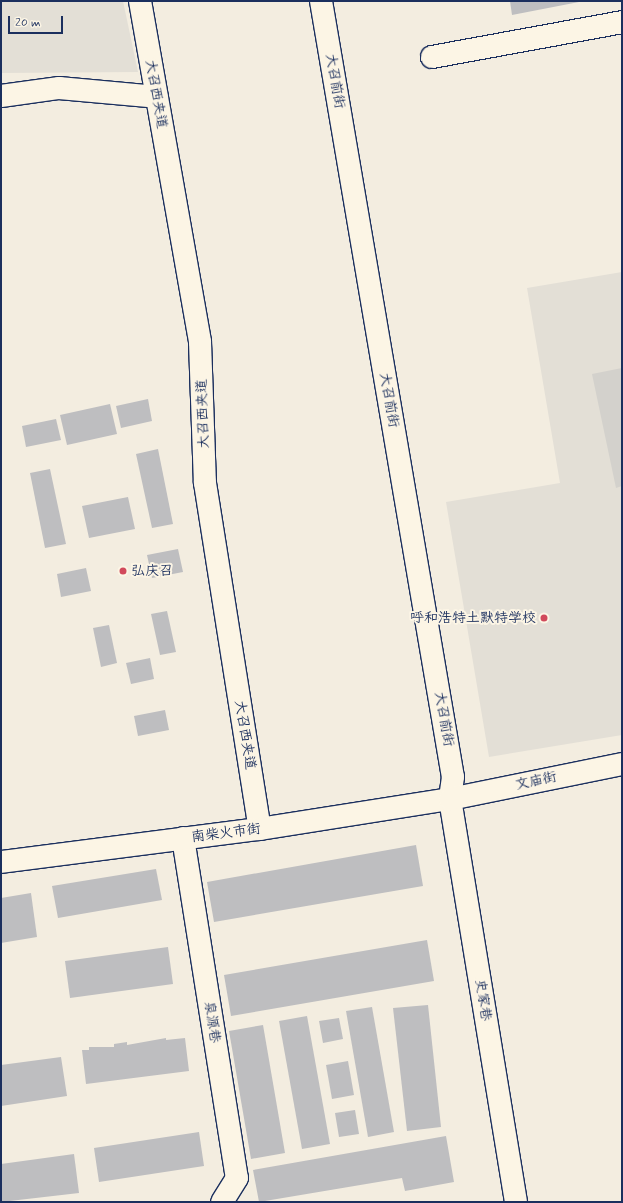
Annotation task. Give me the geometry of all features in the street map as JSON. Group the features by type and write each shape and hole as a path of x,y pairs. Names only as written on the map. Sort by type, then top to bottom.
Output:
{"street":[{"name":"大召西夹道","path":"140,1 200,342 205,483 260,829"},
{"name":"大召前街","path":"321,1 454,777 450,799"},
{"path":"432,57 622,22"},
{"path":"1,96 59,88 157,97"},
{"name":"文庙街","path":"450,799 622,764"},
{"name":"南柴火市街","path":"1,862 260,829 450,799"},
{"name":"史家巷","path":"450,799 516,1202"},
{"name":"泉源巷","path":"183,838 237,1178 222,1202"}],"shaded area":[{"path":"1,1 123,1 138,72 1,73"},
{"name":"呼和浩特土默特学校","path":"622,272 622,735 489,757 446,502 560,483 527,288"},
{"path":"622,368 622,486 616,488 592,374"}],"building":[{"path":"510,1 579,1 579,2 512,15"},
{"path":"148,399 152,421 121,428 116,406"},
{"path":"110,404 117,434 67,445 60,415"},
{"path":"56,419 61,440 26,447 22,426"},
{"path":"158,449 173,524 152,528 136,454"},
{"path":"50,469 66,544 45,548 30,473"},
{"path":"128,497 135,529 89,538 82,506"},
{"path":"178,549 183,572 152,578 147,555"},
{"path":"86,568 91,591 61,597 57,574"},
{"path":"167,611 176,652 160,655 151,614"},
{"path":"109,625 117,663 101,667 93,628"},
{"path":"150,658 154,679 131,684 126,663"},
{"path":"165,710 169,730 138,736 134,716"},
{"path":"416,845 423,886 214,922 207,882"},
{"path":"156,869 162,900 58,918 52,886"},
{"path":"31,893 37,937 1,943 1,898"},
{"path":"427,940 434,981 231,1016 224,975"},
{"path":"168,947 173,984 70,998 65,961"},
{"path":"428,1005 441,1127 407,1131 393,1008"},
{"path":"372,1007 394,1132 368,1137 346,1011"},
{"path":"307,1016 330,1144 302,1149 279,1021"},
{"path":"339,1018 343,1039 323,1043 319,1021"},
{"path":"263,1025 285,1153 251,1159 229,1031"},
{"path":"166,1038 166,1040 185,1038 189,1071 86,1084 82,1050 89,1050 89,1047 114,1047 114,1044 127,1042 127,1045"},
{"path":"61,1057 67,1096 1,1106 1,1065"},
{"path":"348,1061 354,1095 332,1099 326,1065"},
{"path":"355,1110 359,1134 339,1137 335,1113"},
{"path":"199,1132 204,1166 99,1182 94,1148"},
{"path":"446,1136 454,1182 405,1191 402,1178 259,1202 253,1170"},
{"path":"74,1154 79,1193 1,1202 1,1164"}],"place":[{"name":"弘庆召","path":"123,571"},
{"name":"呼和浩特土默特学校","path":"544,618"}]}
